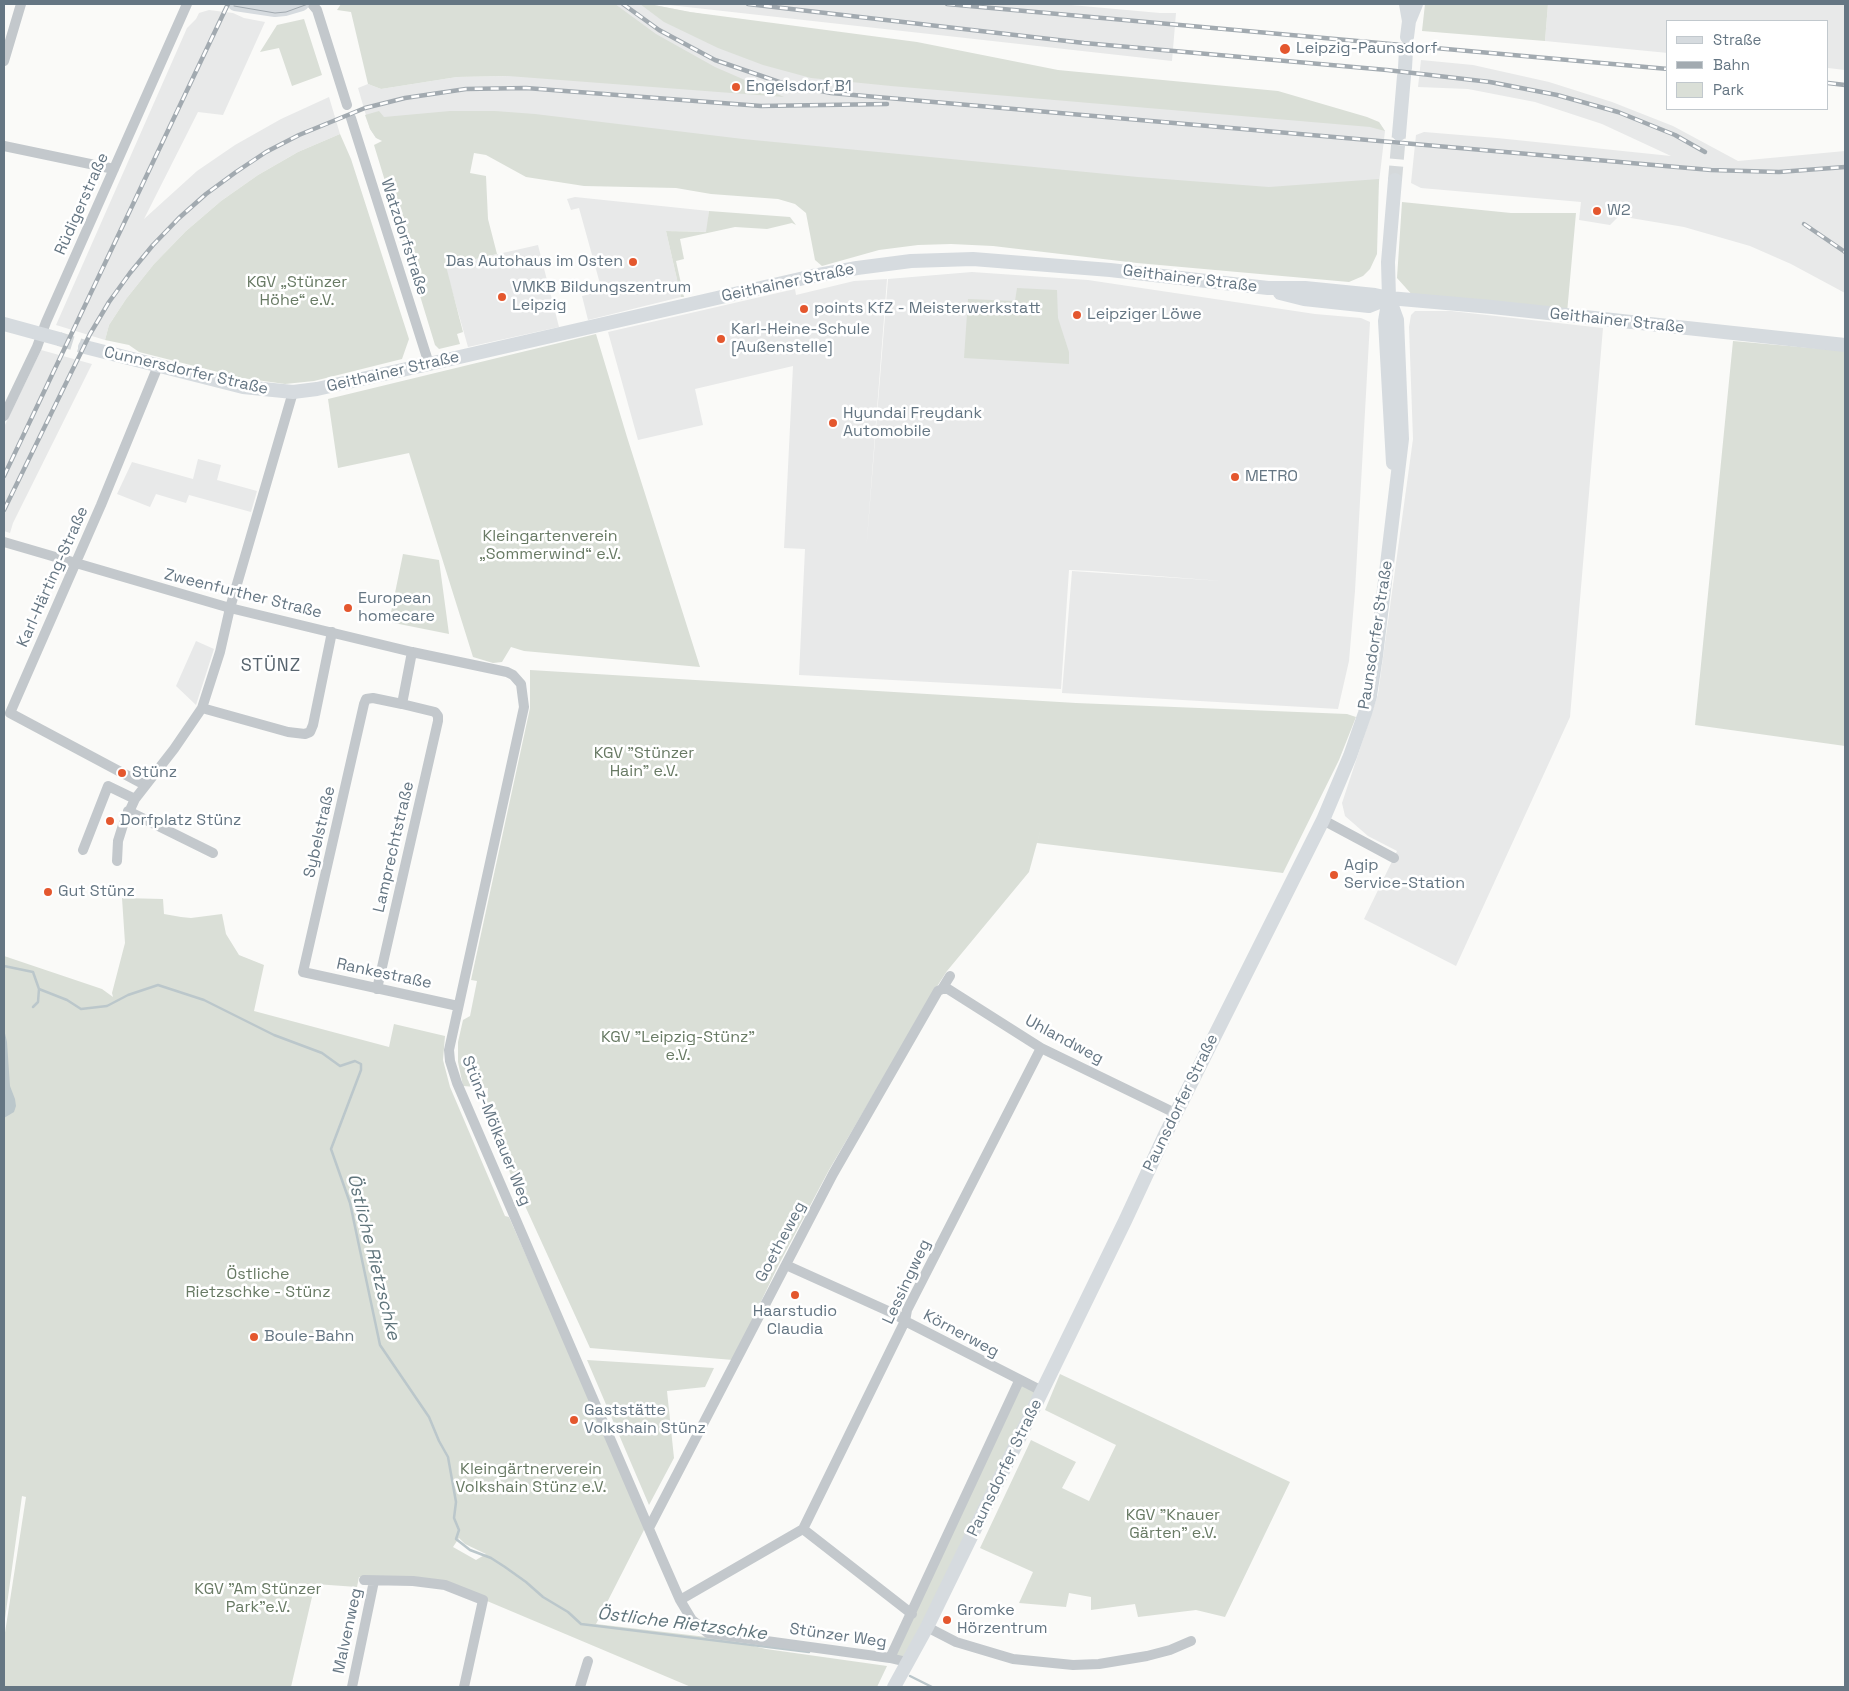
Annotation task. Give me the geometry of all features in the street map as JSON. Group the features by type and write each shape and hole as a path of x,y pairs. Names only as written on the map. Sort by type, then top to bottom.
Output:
{"street":[{"path":"4,61 21,4"},
{"name":"Rüdigerstraße","path":"4,416 187,4"},
{"path":"235,4 275,10 302,4"},
{"path":"312,4 317,10 347,105"},
{"path":"1399,134 1409,21 1406,4"},
{"path":"1409,21 1416,4"},
{"name":"Watzdorfstraße","path":"351,118 429,364"},
{"path":"4,146 114,169"},
{"name":"Paunsdorfer Straße","path":"894,1687 927,1627 1176,1113 1323,820 1350,756 1370,696 1395,496 1385,321 1389,298 1388,262 1395,180"},
{"name":"Geithainer Straße","path":"317,389 803,278 911,261 952,259 1013,261 1268,288 1304,300 1369,306 1389,298 1482,306 1845,345"},
{"path":"4,324 59,339"},
{"name":"Cunnersdorfer Straße","path":"85,347 244,387 293,392 317,389"},
{"name":"Karl-Härting-Straße","path":"145,784 10,713 158,366"},
{"path":"117,861 118,841 134,799 174,749 202,708 220,652 230,608 293,392"},
{"name":"Zweenfurther Straße","path":"4,542 230,608 412,652 507,672"},
{"path":"202,708 288,732 305,734 310,732 332,632"},
{"path":"402,704 412,652"},
{"name":"Stünz-Mölkauer Weg","path":"507,672 521,684 524,706 458,1006 449,1050 450,1061 457,1084 649,1528"},
{"name":"Sybelstraße","path":"304,972 361,714 366,699 372,698 402,704"},
{"name":"Lamprechtstraße","path":"377,989 438,721 438,716 435,712 402,704"},
{"path":"83,850 108,786 134,799"},
{"path":"128,811 213,853"},
{"path":"1323,820 1394,858"},
{"name":"Rankestraße","path":"304,972 458,1006"},
{"name":"Goetheweg","path":"649,1528 869,1109 938,991 942,989 950,976"},
{"name":"Uhlandweg","path":"942,989 948,990 1042,1048 1176,1113"},
{"name":"Lessingweg","path":"803,1530 905,1321 907,1310 1042,1048"},
{"name":"Körnerweg","path":"786,1265 897,1314 905,1321 1019,1381 1042,1391"},
{"name":"Paunsdorfer Straße","path":"890,1658 1019,1381"},
{"name":"Stünzer Weg","path":"649,1528 680,1600 692,1620 708,1633 890,1658 907,1662"},
{"path":"680,1600 803,1530 912,1614"},
{"name":"Malvenweg","path":"352,1687 369,1580 413,1581 445,1585 483,1600 464,1687"},
{"path":"927,1627 956,1642 981,1651 1013,1659 1055,1664 1099,1664 1124,1660 1170,1650 1191,1641"},
{"path":"580,1687 588,1661"}],"shaded area":[{"path":"599,4 649,4 1379,122 1385,131 1378,191 1278,203 376,138 370,129 358,88 368,84 381,89 457,77 508,76"},
{"path":"660,4 1060,4 1176,13 1172,61"},
{"path":"1548,4 1845,4 1845,70 1829,68 1829,20 1666,20 1666,53 1545,41"},
{"path":"209,10 233,13 244,18 265,22 223,115 198,112 144,219 197,171 235,145 281,119 329,97 340,134 298,152 258,175 221,201 186,231 154,264 126,299 109,325 105,340 56,325 187,28 199,13"},
{"path":"1421,60 1473,65 1549,82 1612,102 1673,126 1738,161 1845,151 1845,293 1791,264 1750,246 1684,227 1619,216 1610,225 1579,220 1581,202 1421,188 1411,183 1416,135 1424,132 1671,156 1602,124 1535,102 1468,89 1418,87"},
{"name":"Das Autohaus im Osten","path":"575,197 709,211 707,232 666,231 681,297 588,320 582,296 602,291 579,208 571,210 567,199"},
{"name":"VMKB Bildungszentrum Leipzig","path":"538,245 559,327 468,347 445,266"},
{"path":"972,272 1088,280 1315,314 1361,318 1370,322 1355,591 1349,661 1338,709 1062,693 1072,571 1222,581 1092,571 1069,570 1061,689 799,675 805,549 784,548 793,366 695,389 703,425 638,440 608,332 795,289 796,295 854,281 887,279 866,552 888,279"},
{"path":"1415,311 1451,311 1603,328 1570,717 1456,966 1364,919 1397,851 1368,836 1345,816 1342,803 1378,694 1413,439 1409,327 1411,315"},
{"path":"41,350 92,364 13,523 10,533 4,531 4,427"},
{"path":"198,459 221,465 217,480 257,491 251,512 189,495 186,503 156,494 150,507 117,494 132,462 193,479"},
{"path":"196,641 214,649 196,705 176,686"},
{"path":"4,1029 7,1042 10,1086 16,1106 14,1112 4,1118"}],"green space":[{"path":"341,4 615,4 656,34 715,67 784,97 508,76 457,77 381,89 368,84 351,12 337,10"},
{"path":"640,4 917,42 1058,70 1278,91 1367,117 1379,122 1385,131 1370,127 811,78 763,65 718,48 664,22"},
{"path":"1425,4 1548,4 1545,41 1422,31"},
{"path":"304,19 322,75 292,86 279,48 260,52 277,25"},
{"path":"379,111 384,117 450,111 495,111 535,114 743,139 1138,177 1269,187 1379,179 1377,254 1370,269 1363,276 1349,282 1137,263 993,246 951,244 918,245 879,250 822,266 815,260 806,213 795,204 778,199 711,194 676,188 584,186 526,177 486,155 474,153 470,173 486,176 488,219 497,254 446,266 463,332 457,334 460,344 439,349 435,345 374,145 382,141 376,138 370,129 365,115"},
{"name":"KGV „Stünzer Höhe“ e.V.","path":"340,134 351,159 409,339 402,359 314,381 285,384 242,378 139,352 129,345 105,340 109,325 126,299 154,264 186,231 221,201 258,175 298,152"},
{"path":"1402,202 1511,213 1576,213 1567,313 1414,297 1397,278"},
{"path":"709,211 790,217 796,225 792,223 767,229 735,227 680,239 684,259 676,261 684,297 681,297 666,231 706,232"},
{"path":"1017,288 1057,290 1058,318 1069,352 1069,364 964,358 968,299 1015,301"},
{"name":"Kleingartenverein „Sommerwind“ e.V.","path":"596,334 700,667 524,651 511,647 502,662 493,663 473,657 409,453 338,468 328,399"},
{"path":"1733,341 1845,351 1845,746 1695,725"},
{"path":"403,554 439,560 449,634 389,622"},
{"path":"530,670 1076,703 1347,714 1356,717 1339,760 1283,873 1037,843 1043,821 1029,872 947,971 936,988 829,1170 778,1266 733,1360 590,1348 510,1173 501,1146 486,1117 488,1088 463,1086 458,1062 458,1042 463,1020 470,1016 477,981 471,980 530,708"},
{"name":"Östliche Rietzschke - Stünz","path":"122,898 163,899 164,914 181,917 191,918 222,914 226,934 239,955 264,965 254,1011 389,1047 394,1024 445,1036 443,1060 450,1087 505,1216 509,1217 646,1526 596,1624 724,1639 766,1649 887,1666 877,1687 691,1687 442,1582 359,1577 357,1587 315,1584 291,1687 4,1687 4,1639 26,1497 22,1496 4,1626 4,956 102,989 113,997 112,993 125,943","holes":["459,1538 465,1544 486,1554 476,1560 453,1547"]},
{"path":"587,1360 714,1368 705,1387 667,1391 674,1458 649,1505"},
{"name":"KGV \"Knauer Gärten\" e.V.","path":"1060,1374 1290,1482 1225,1617 1196,1610 1138,1617 1135,1604 1091,1610 1091,1597 1069,1593 1066,1607 1019,1603 1033,1572 980,1548 1031,1440 1076,1462 1062,1488 1089,1501 1116,1445 1045,1410"},
{"path":"1019,1381 1042,1391 907,1662 890,1658"}],"waterway":[{"name":"Östliche Rietzschke","path":"4,966 33,972 39,989 67,1000 81,1009 107,1006 128,995 158,985 204,1000 274,1035 322,1053 340,1066 355,1061 361,1064 361,1070 331,1149 350,1203 380,1345 429,1417 448,1457 456,1502 454,1518 459,1530 456,1539 470,1550 491,1558 505,1567 543,1597 568,1612 581,1624 809,1652"},
{"path":"33,1007 38,1002 39,989"},
{"name":"Östliche Rietzschke","path":"910,1676 932,1687"}],"tunnel":[{"path":"1395,180 1399,134"},
{"path":"59,339 85,347"}],"tram line":[{"path":"234,6 275,13 286,12 308,4"}],"railway":[{"path":"4,476 228,4"},
{"path":"623,4 659,30 715,60 785,84 831,93 1711,170 1779,172 1845,167"},
{"path":"748,4 1084,43 1387,70 1490,82 1557,95 1618,112 1675,135 1705,152"},
{"path":"947,4 1666,69"},
{"path":"1829,83 1845,85"},
{"path":"4,510 90,334 109,302 130,273 153,245 206,194 266,152 299,135 365,108 405,98 466,89 526,88 761,106 887,104"},
{"path":"1804,224 1845,252"}],"place":[{"name":"Leipzig-Paunsdorf","path":"1285,49"},
{"name":"Engelsdorf B1","path":"736,87"},
{"name":"W2","path":"1597,211"},
{"name":"Das Autohaus im Osten","path":"633,262"},
{"name":"VMKB Bildungszentrum Leipzig","path":"502,297"},
{"name":"points KfZ - Meisterwerkstatt","path":"804,309"},
{"name":"Leipziger Löwe","path":"1077,315"},
{"name":"Karl-Heine-Schule [Außenstelle]","path":"721,339"},
{"name":"Hyundai Freydank Automobile","path":"833,423"},
{"name":"METRO","path":"1235,477"},
{"name":"European homecare","path":"348,608"},
{"name":"Stünz","path":"122,773"},
{"name":"Dorfplatz Stünz","path":"110,821"},
{"name":"Agip Service-Station","path":"1334,875"},
{"name":"Gut Stünz","path":"48,892"},
{"name":"Haarstudio Claudia","path":"795,1295"},
{"name":"Boule-Bahn","path":"254,1337"},
{"name":"Gaststätte Volkshain Stünz","path":"574,1420"},
{"name":"Gromke Hörzentrum","path":"947,1620"}],"district":[{"name":"STÜNZ","path":"271,666"}],"park label":[{"name":"KGV \"Stünzer Hain\" e.V.","path":"644,763"},
{"name":"KGV \"Leipzig-Stünz\" e.V.","path":"678,1047"},
{"name":"Kleingärtnerverein Volkshain Stünz e.V.","path":"531,1479"},
{"name":"KGV \"Am Stünzer Park\"e.V.","path":"258,1599"}]}
